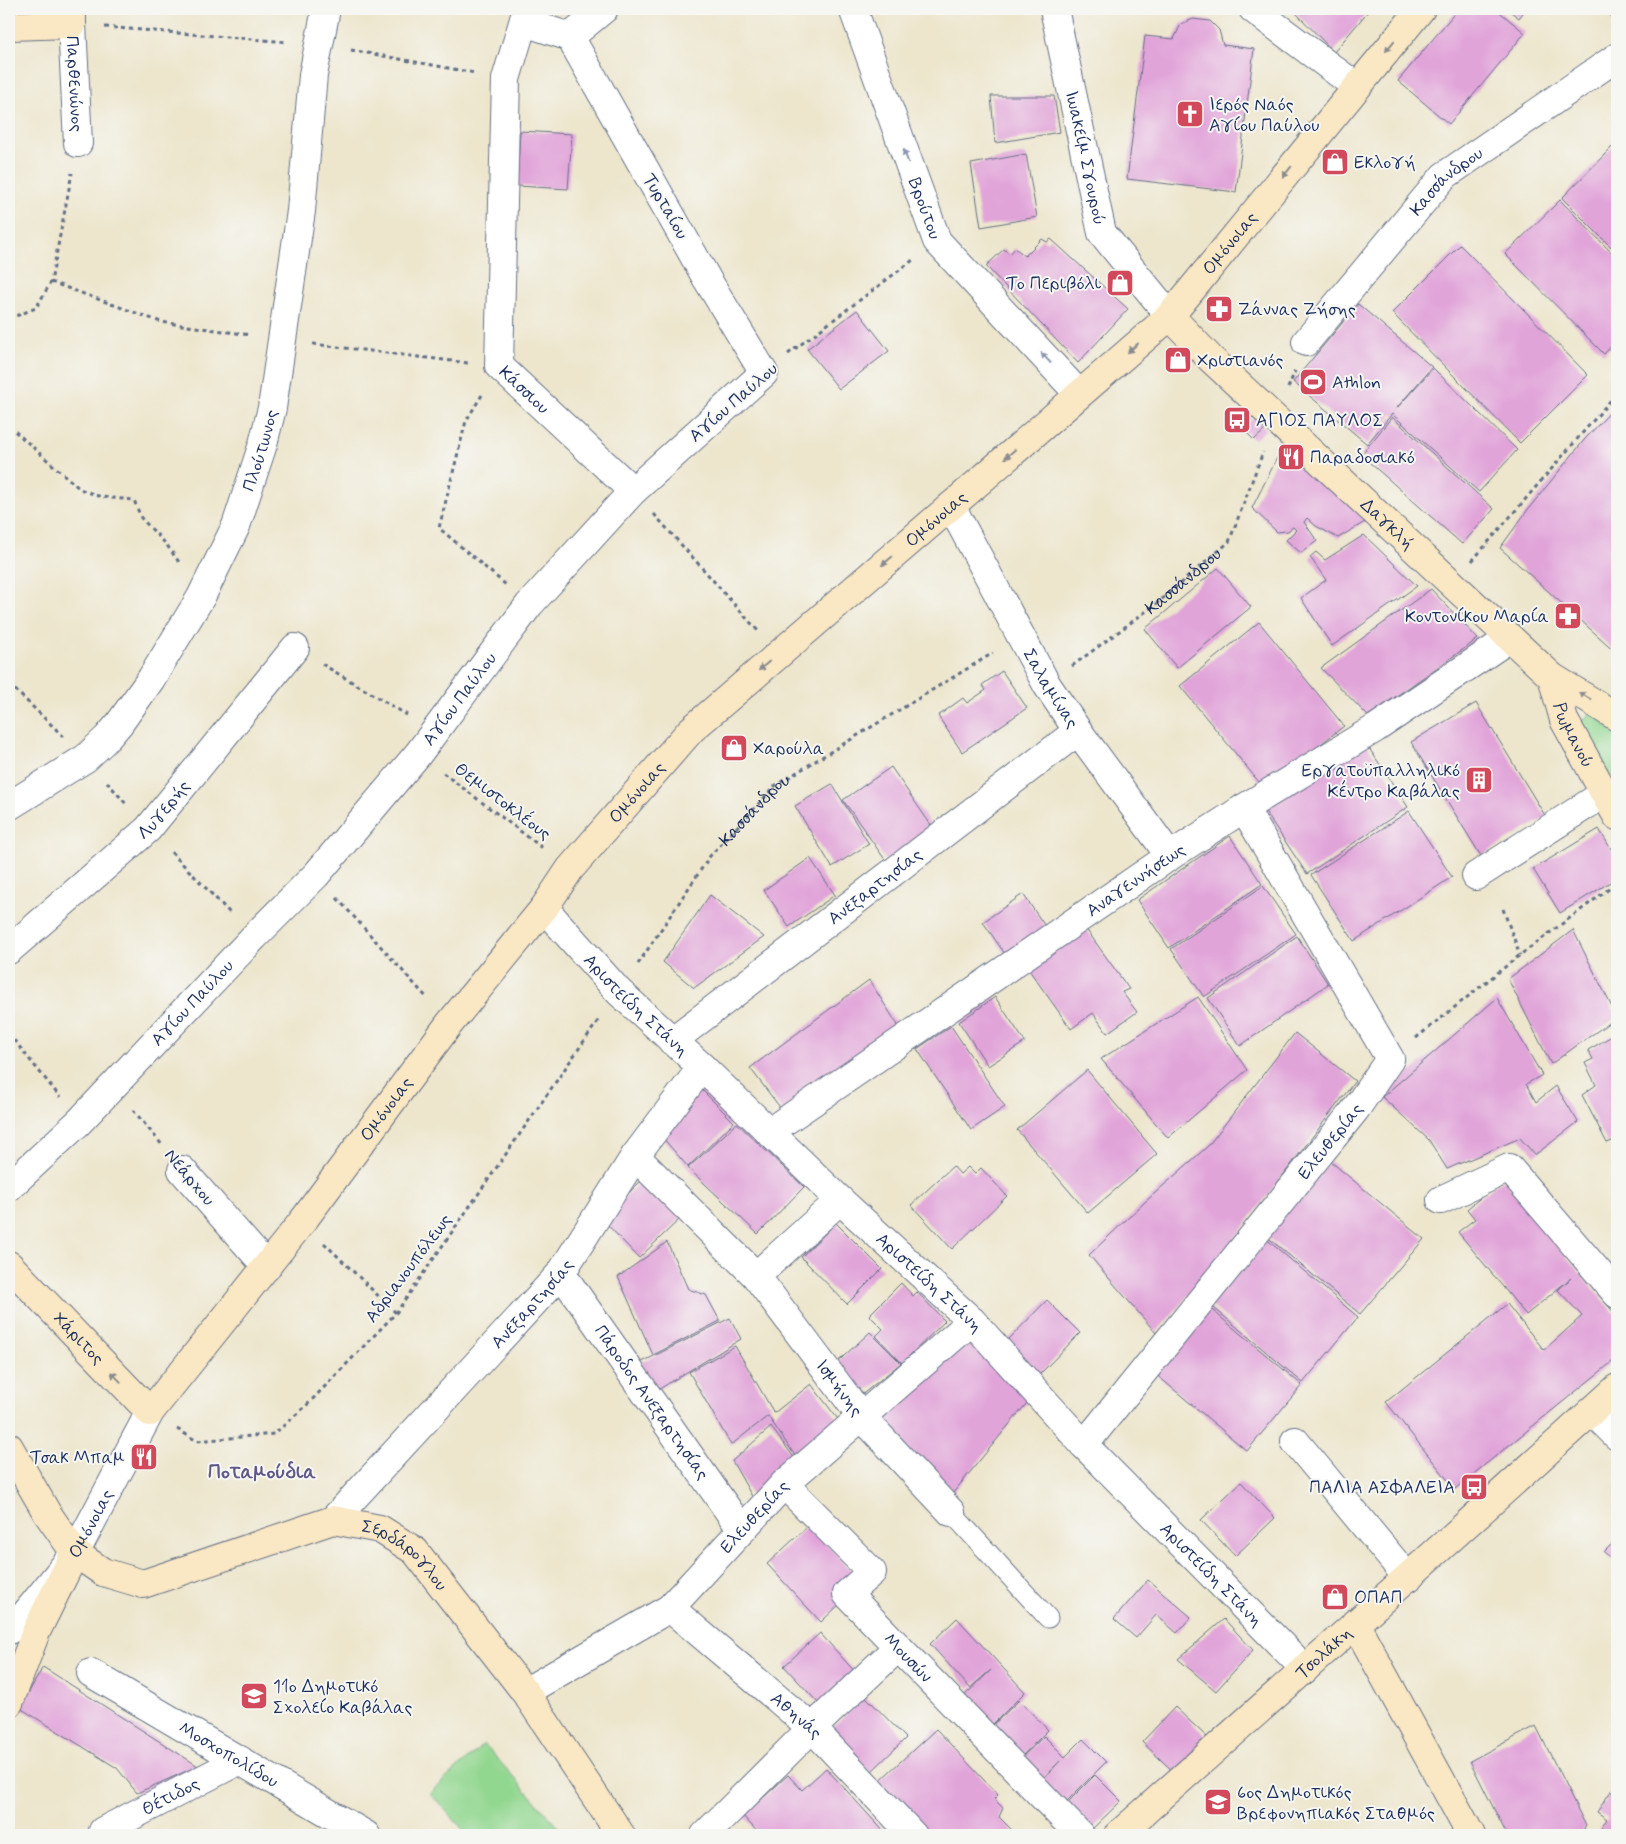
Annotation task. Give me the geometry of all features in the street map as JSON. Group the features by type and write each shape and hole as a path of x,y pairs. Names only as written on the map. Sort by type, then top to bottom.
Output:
{"street":[{"name":"Πλούτωνος","path":"9,806 86,758 120,724 151,679 201,597 236,526 263,444 272,408 301,211 313,75 326,9"},
{"path":"525,16 570,37 604,9"},
{"name":"Βρούτου","path":"853,9 937,241 1079,394"},
{"name":"Ιωακείμ Σγουρού","path":"1054,9 1102,233 1170,316"},
{"path":"1253,9 1357,87"},
{"name":"Ομόνοιας","path":"9,1703 18,1625 75,1553 150,1412 302,1222 450,1023 544,908 570,869 691,730 1170,316 1420,9"},
{"path":"9,26 72,16"},
{"name":"Παρθενώνος","path":"72,16 78,143"},
{"name":"Κάσσιου","path":"525,16 506,79 499,366 633,491"},
{"name":"Τυρταίου","path":"570,37 707,279 764,373"},
{"name":"Κασσάνδρου","path":"1306,342 1444,176 1617,56"},
{"name":"Δαγκλή","path":"1170,316 1210,359 1552,677 1617,717"},
{"name":"Αγίου Παύλου","path":"9,1187 80,1122 316,875 436,732 529,605 633,491 764,373"},
{"name":"Σαλαμίνας","path":"952,506 1047,685 1078,731 1170,856"},
{"name":"Αναγεννήσεως","path":"769,1132 1170,856 1244,808 1376,728 1510,638"},
{"name":"Λυγερής","path":"9,950 148,829 295,648"},
{"name":"Ρωμανού","path":"1552,677 1564,720 1611,804"},
{"name":"Ανεξαρτησίας","path":"672,1041 1078,731"},
{"path":"1476,876 1611,804"},
{"path":"1244,808 1390,1059"},
{"name":"Αριστείδη Στάνη","path":"544,908 619,992 702,1067 840,1200 972,1321 1084,1445 1305,1669"},
{"name":"Ελευθερίας","path":"1084,1445 1355,1110 1390,1059"},
{"name":"Ανεξαρτησίας","path":"333,1520 561,1273 635,1156 702,1067"},
{"name":"Ισμήνης","path":"635,1156 756,1276 861,1416 952,1512"},
{"path":"1440,1200 1509,1168 1617,1294"},
{"name":"Νεάρχου","path":"182,1170 267,1267"},
{"path":"756,1276 840,1200"},
{"name":"Χάριτος","path":"9,1265 150,1412"},
{"name":"Πάροδος Ανεξαρτησίας","path":"561,1273 742,1530"},
{"name":"Ελευθερίας","path":"526,1692 670,1608 784,1484 972,1321"},
{"name":"Τσολάκη","path":"1118,1835 1408,1578 1617,1388"},
{"path":"1592,1411 1617,1436"},
{"path":"1295,1441 1408,1578"},
{"path":"9,1447 47,1513 75,1553"},
{"name":"Μουσών","path":"784,1484 872,1572 847,1594 1080,1835"},
{"name":"Σερδάρογλου","path":"75,1553 103,1572 143,1584 333,1520 380,1529 415,1551 526,1692 621,1835"},
{"name":"Αθηνάς","path":"670,1608 812,1728 913,1835"},
{"path":"1355,1623 1470,1835"},
{"path":"705,1835 812,1728 898,1648"},
{"name":"Μοσχοπολίδου","path":"91,1673 366,1835"},
{"name":"Θέτιδος","path":"102,1835 103,1832 240,1760"}],"lane":[{"name":"Ισμήνης","path":"952,1512 1048,1618"}],"path":[{"path":"9,319 36,308 51,282 78,143"},
{"name":"Αγίου Παύλου","path":"764,373 937,241"},
{"name":"Κασσάνδρου","path":"1103,643 1156,604 1229,542 1306,342"},
{"path":"499,366 466,421 439,528 529,605"},
{"path":"1452,584 1617,393"},
{"path":"9,426 80,489 101,496 134,500 140,518 166,544 185,570"},
{"path":"633,491 778,654"},
{"name":"Κασσάνδρου","path":"619,992 710,856 776,784 1020,637"},
{"path":"295,648 436,732"},
{"path":"9,684 86,758 148,829 254,938"},
{"name":"Θεμιστοκλέους","path":"418,754 570,869"},
{"path":"316,875 450,1023"},
{"path":"1390,1059 1520,955 1617,883"},
{"path":"1503,909 1520,955"},
{"name":"Αδριανουπόλεως","path":"150,1412 197,1441 274,1434 307,1405 396,1313 619,992"},
{"path":"9,1034 80,1122"},
{"name":"Νεάρχου","path":"114,1086 182,1170"},
{"path":"302,1222 396,1313"}],"green space":[{"path":"1591,712 1617,734 1617,791 1580,723"},
{"path":"484,1744 564,1833 562,1835 468,1835 430,1793"}],"building":[{"path":"1292,9 1370,9 1334,52"},
{"path":"1458,9 1496,9 1525,33 1449,124 1398,81"},
{"path":"1507,9 1526,9 1519,18"},
{"path":"1605,9 1617,9 1617,23"},
{"name":"Ιερός Ναός Αγίου Παύλου","path":"1193,19 1210,21 1219,30 1223,45 1254,49 1236,192 1127,179 1145,36 1174,39 1181,24"},
{"path":"991,96 1054,96 1060,132 995,143"},
{"path":"520,131 572,134 568,189 517,186"},
{"path":"1612,147 1617,152 1617,253 1562,198"},
{"path":"1026,154 1037,217 981,227 971,164"},
{"path":"1560,200 1617,258 1617,340 1604,354 1505,254"},
{"path":"1042,239 1047,242 1051,239 1128,309 1078,363 986,266 1004,249 1010,254 1015,248 1025,256"},
{"path":"1460,245 1588,375 1520,443 1392,313"},
{"path":"1358,304 1432,367 1395,410 1433,368 1517,450 1479,492 1392,414 1367,444 1293,382"},
{"path":"857,310 889,351 839,389 807,349"},
{"path":"1617,405 1617,653 1500,548 1529,508 1585,439"},
{"path":"1254,417 1266,429 1254,440 1242,428"},
{"path":"1392,417 1494,509 1462,544 1361,455"},
{"path":"1301,451 1375,516 1338,538 1316,526 1307,518 1304,522 1317,541 1301,553 1286,540 1296,530 1293,527 1288,531 1277,532 1252,508 1279,454"},
{"path":"1364,535 1417,586 1332,646 1301,598 1326,580 1310,557 1316,552 1325,560"},
{"path":"1218,568 1251,607 1177,668 1145,629"},
{"path":"1431,589 1478,639 1368,716 1321,668"},
{"path":"1259,622 1344,726 1264,788 1180,686"},
{"path":"1002,671 1027,708 962,752 938,716 963,698 967,703 986,690 982,685"},
{"name":"Εργατοϋπαλληλικό Κέντρο Καβάλας","path":"1476,703 1546,817 1481,856 1411,742"},
{"path":"1365,742 1408,807 1307,874 1264,810"},
{"path":"891,767 933,828 886,861 843,800"},
{"path":"832,784 869,844 832,867 795,806"},
{"path":"1409,811 1452,877 1354,941 1311,875"},
{"path":"1599,829 1617,859 1617,878 1560,913 1533,869"},
{"path":"1230,836 1262,884 1169,948 1137,900"},
{"path":"810,858 835,895 789,927 764,890"},
{"path":"1263,886 1296,934 1204,997 1171,949"},
{"path":"1023,894 1049,932 1009,960 983,922"},
{"path":"710,895 764,937 694,988 663,962"},
{"path":"1086,929 1129,989 1122,992 1137,1012 1107,1033 1093,1013 1071,1029 1029,970"},
{"path":"1573,930 1617,1017 1551,1064 1508,979"},
{"path":"1297,936 1328,984 1240,1046 1208,998"},
{"path":"869,980 901,1030 785,1114 750,1068"},
{"path":"995,997 1025,1042 988,1066 959,1022"},
{"path":"1198,997 1247,1070 1168,1138 1101,1059"},
{"path":"1497,998 1542,1075 1526,1084 1536,1102 1556,1086 1578,1122 1535,1155 1520,1138 1447,1169 1429,1140 1382,1097"},
{"path":"951,1026 1005,1107 971,1130 917,1049"},
{"path":"1295,1033 1355,1081 1219,1259 1156,1333 1089,1255 1208,1146"},
{"path":"1617,1033 1617,1139 1607,1143 1582,1095 1596,1085 1585,1063 1593,1059 1588,1050"},
{"path":"1087,1070 1157,1154 1088,1213 1017,1130"},
{"path":"698,1086 734,1122 688,1167 662,1137"},
{"path":"737,1123 804,1187 758,1234 688,1168"},
{"path":"1330,1161 1424,1239 1360,1314 1266,1236"},
{"path":"953,1166 960,1174 968,1167 975,1174 981,1168 1007,1196 952,1249 911,1205"},
{"path":"645,1177 683,1216 639,1258 602,1219"},
{"path":"1503,1179 1617,1316 1617,1358 1455,1489 1386,1402 1507,1304 1544,1350 1582,1316 1558,1290 1571,1278 1526,1315 1458,1232 1475,1219 1467,1209"},
{"path":"836,1223 882,1269 847,1304 801,1257"},
{"path":"1264,1237 1358,1317 1303,1383 1208,1303"},
{"path":"667,1242 688,1289 706,1295 720,1321 653,1355 618,1277"},
{"path":"901,1283 913,1296 917,1292 945,1321 902,1363 876,1336 883,1329 869,1315"},
{"path":"1047,1300 1080,1333 1039,1375 1006,1342"},
{"path":"1206,1305 1302,1385 1247,1451 1152,1371"},
{"path":"730,1318 741,1339 656,1391 640,1363"},
{"path":"870,1332 901,1363 854,1401 831,1368"},
{"path":"969,1338 1031,1398 948,1499 879,1415"},
{"path":"735,1346 774,1413 811,1384 844,1427 800,1463 768,1416 731,1445 689,1372"},
{"path":"771,1427 799,1464 757,1505 732,1461"},
{"path":"1241,1482 1275,1518 1235,1556 1201,1520"},
{"path":"809,1525 854,1574 843,1601 821,1622 767,1564"},
{"path":"1617,1539 1617,1563 1604,1552"},
{"path":"1148,1580 1191,1617 1177,1633 1156,1615 1136,1638 1114,1619"},
{"path":"957,1618 1025,1692 991,1726 963,1697 991,1670 970,1688 930,1644"},
{"path":"1224,1619 1253,1650 1216,1691 1178,1659"},
{"path":"820,1633 857,1674 821,1706 784,1666"},
{"path":"43,1667 198,1766 137,1793 117,1768 20,1708"},
{"path":"865,1696 906,1738 870,1773 829,1731"},
{"path":"1019,1700 1048,1730 1017,1761 988,1730"},
{"path":"1175,1707 1210,1740 1177,1775 1142,1742"},
{"path":"1536,1726 1586,1826 1580,1835 1507,1835 1470,1761"},
{"path":"936,1729 998,1795 994,1799 1003,1808 999,1817 1013,1831 1009,1835 924,1835 876,1784"},
{"path":"1044,1736 1065,1757 1083,1739 1106,1762 1064,1804 1041,1781 1060,1761 1037,1784 1016,1763"},
{"path":"826,1768 887,1835 760,1835 743,1816 788,1775 802,1790"},
{"path":"1095,1775 1121,1801 1087,1834 1062,1808"},
{"path":"1611,1791 1617,1795 1617,1835 1608,1835 1600,1830 1607,1819 1597,1812"}],"place":[{"name":"Ιερός Ναός Αγίου Παύλου","path":"1190,114"},
{"name":"Εκλογή","path":"1335,162"},
{"name":"Το Περιβόλι","path":"1120,283"},
{"name":"Ζάννας Ζήσης","path":"1219,309"},
{"name":"Χριστιανός","path":"1178,360"},
{"name":"Athlon","path":"1313,382"},
{"name":"ΑΓΙΟΣ ΠΑΥΛΟΣ","path":"1237,420"},
{"name":"Παραδοσιακό","path":"1291,457"},
{"name":"Κοντονίκου Μαρία","path":"1568,616"},
{"name":"Χαρούλα","path":"734,748"},
{"name":"Εργατοϋπαλληλικό Κέντρο Καβάλας","path":"1479,780"},
{"name":"Τσακ Μπαμ","path":"144,1457"},
{"name":"ΠΑΛΙΑ ΑΣΦΑΛΕΙΑ","path":"1474,1487"},
{"name":"ΟΠΑΠ","path":"1335,1597"},
{"name":"11ο Δημοτικό Σχολείο Καβάλας","path":"254,1696"},
{"name":"6ος Δημοτικός Βρεφονηπιακός Σταθμός","path":"1218,1802"}],"district":[{"name":"Ποταμούδια","path":"262,1471"}]}
